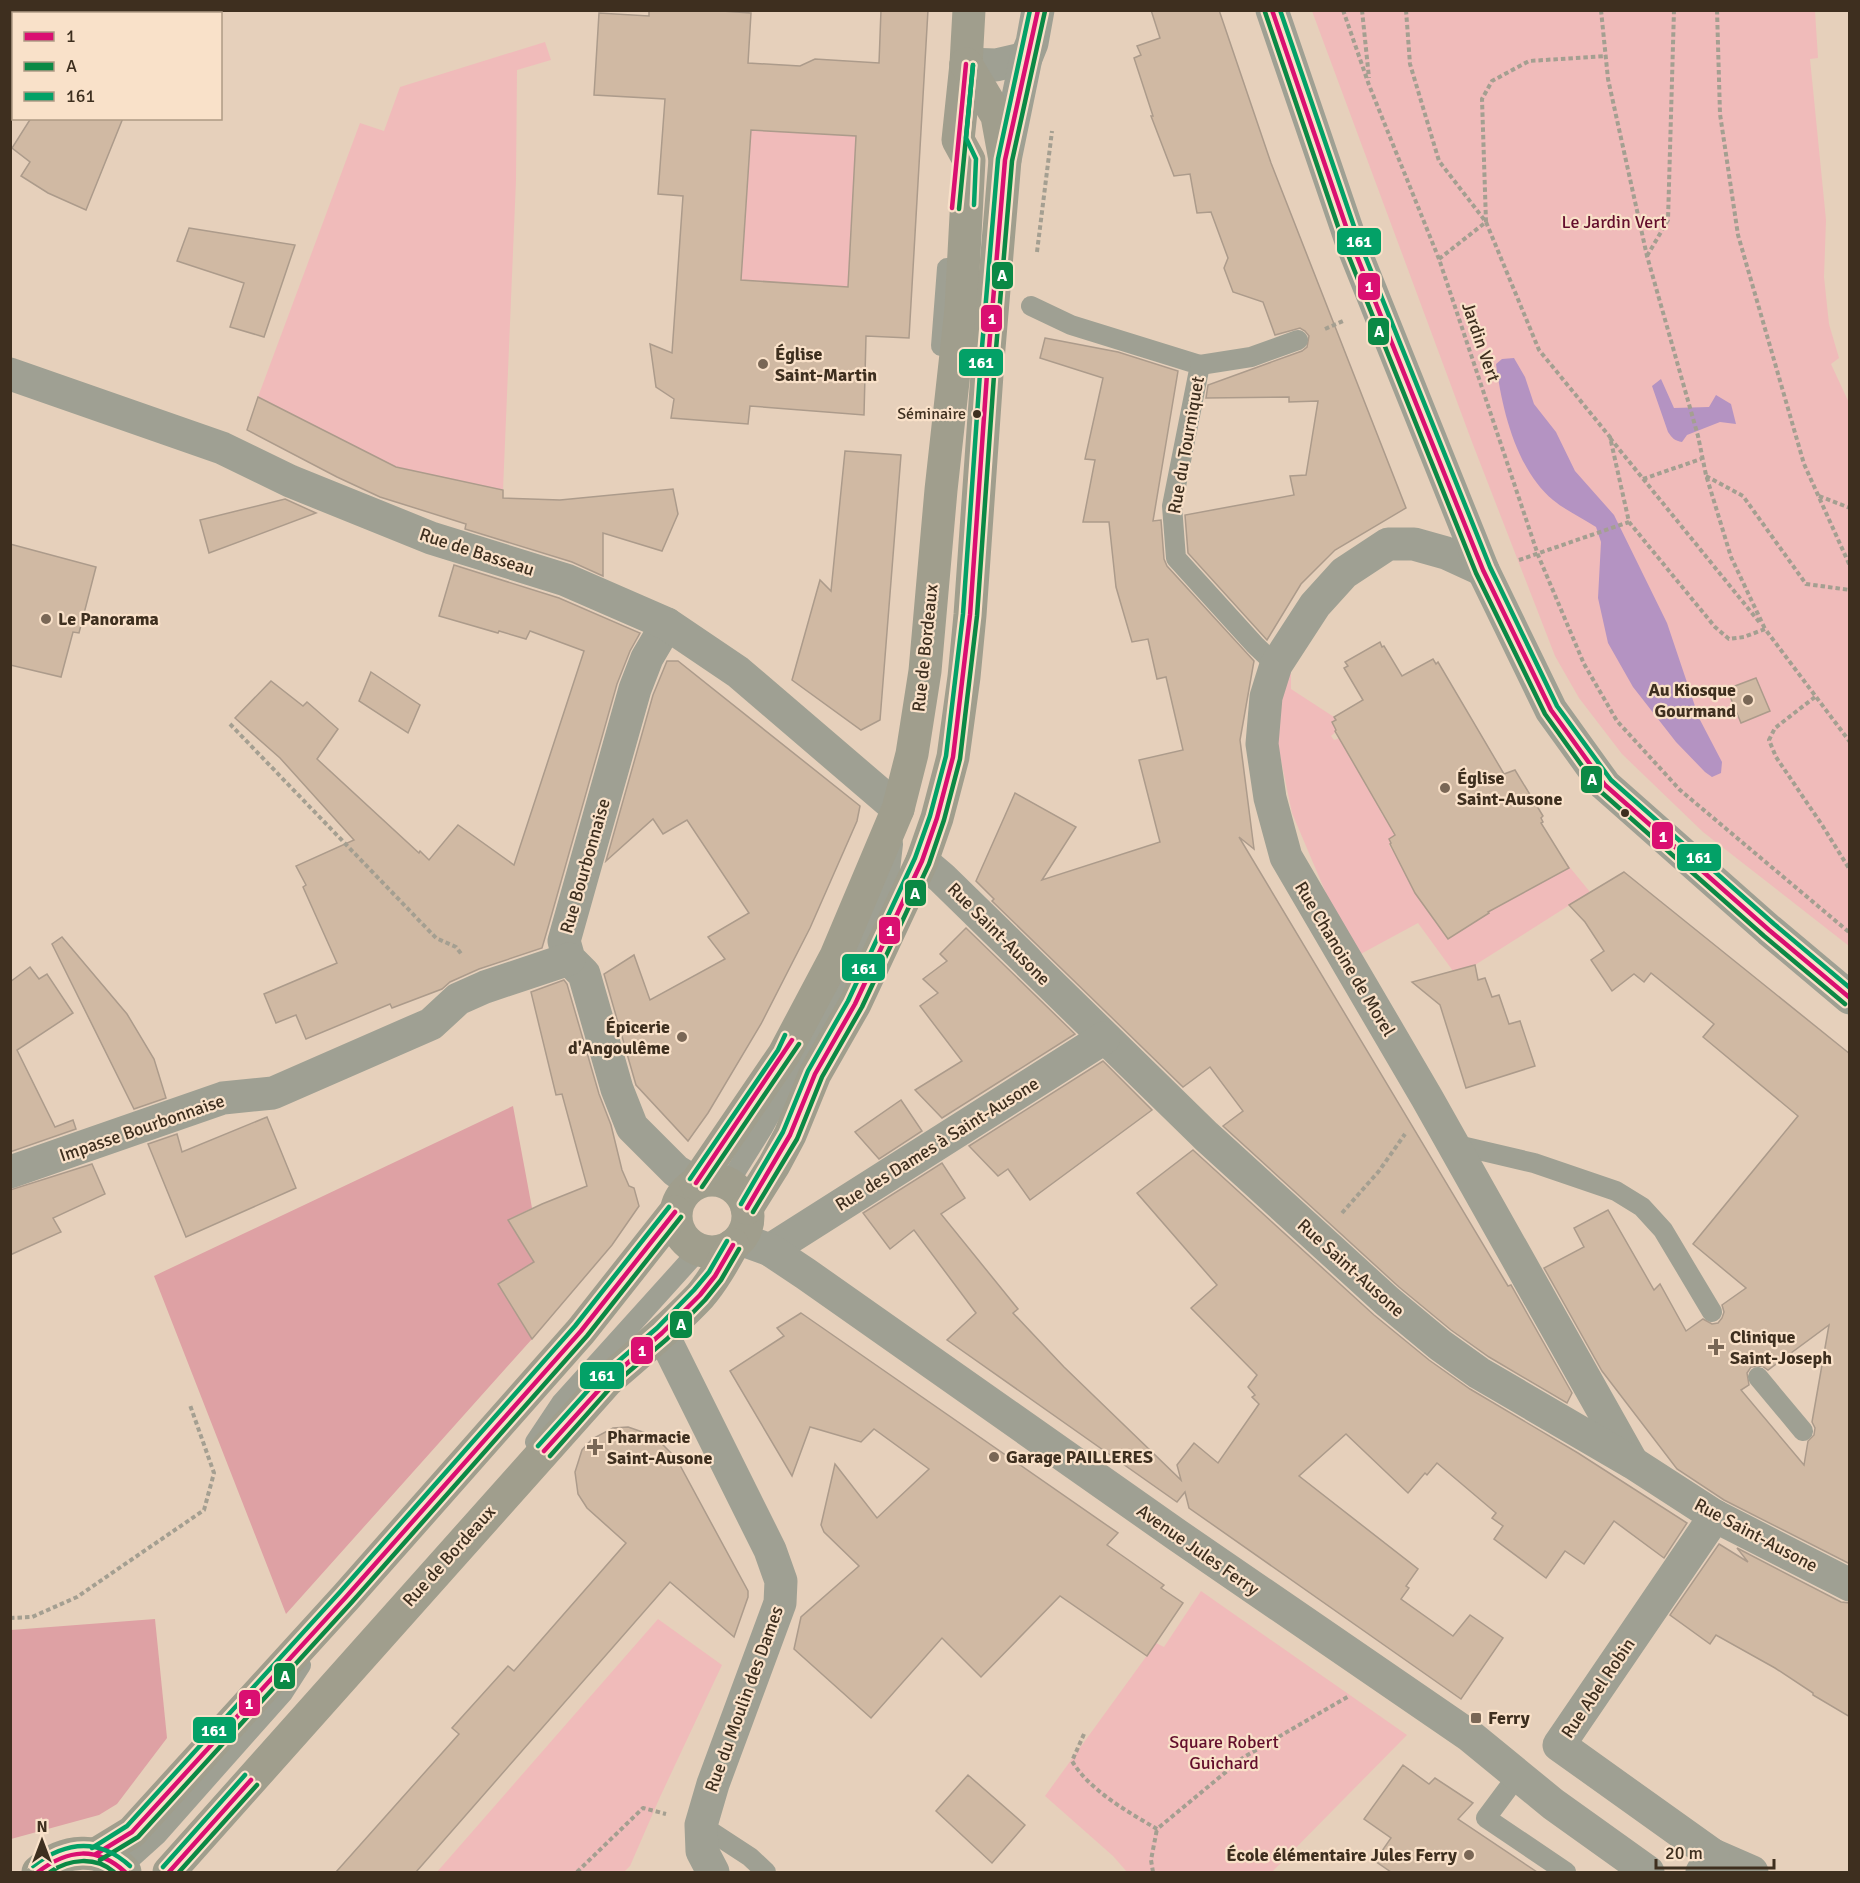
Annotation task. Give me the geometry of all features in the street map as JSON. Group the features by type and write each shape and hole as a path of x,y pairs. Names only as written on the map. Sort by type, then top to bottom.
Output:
{"main road":[{"name":"Rue de Bordeaux","path":"169,1872 607,1381 662,1333 716,1276 729,1212 784,1054 836,956 898,809 912,753 920,703 961,309 969,160 958,140 969,10"},
{"name":"Rue de Bordeaux","path":"729,1212 774,1165 790,1135 815,1074 855,1004 922,861 937,818 953,758 964,677 1005,160 997,116 966,64"},
{"path":"38,1872 62,1856 79,1852 114,1867 132,1832 346,1598 581,1331 675,1212 682,1195 729,1212 722,1251 699,1250 688,1244 676,1224 675,1212"}],"street":[{"path":"1005,160 1038,10"},
{"path":"1272,10 1352,244 1377,308 1483,570 1551,710 1605,785 1769,930 1850,998"},
{"path":"966,64 996,65 1026,58"},
{"name":"Rue de Basseau","path":"10,374 222,448 290,481 431,538 566,580 667,624 738,672 898,809"},
{"name":"Rue Chanoine de Morel","path":"1483,570 1446,553 1425,547 1414,544 1388,544 1344,573 1315,605 1276,665 1266,697 1262,744 1270,798 1286,857 1427,1098 1633,1463"},
{"name":"Rue Bourbonnaise","path":"667,624 647,658 635,689 564,941 568,959 584,974 617,1089 632,1127 649,1147 676,1171 729,1212"},
{"name":"Rue Saint-Ausone","path":"922,861 1206,1136 1387,1301 1440,1345 1479,1373 1633,1463 1715,1515 1850,1585"},
{"name":"Impasse Bourbonnaise","path":"10,1172 223,1098 273,1093 431,1024 458,999 485,987 568,959"},
{"name":"Rue des Dames à Saint-Ausone","path":"770,1251 1104,1038"},
{"name":"Avenue Jules Ferry","path":"729,1212 770,1251 1470,1736 1552,1804 1648,1872"},
{"name":"Rue du Moulin des Dames","path":"662,1333 770,1550 781,1581 780,1603 713,1784 701,1825 702,1851 713,1872"},
{"name":"Rue Abel Robin","path":"1708,1864 1559,1746 1715,1515"},
{"path":"1708,1864 1752,1872"}],"lane":[{"name":"Rue du Tourniquet","path":"1031,306 1071,325 1200,365 1251,357 1298,340"},
{"name":"Rue du Tourniquet","path":"1200,365 1172,506 1176,558 1276,665"},
{"path":"1453,1144 1534,1163 1616,1191 1642,1207 1663,1230 1712,1312"},
{"path":"487,1514 561,1403 699,1250"},
{"path":"1758,1377 1803,1431"},
{"path":"1518,1775 1486,1818 1566,1872"},
{"path":"701,1825 750,1857 766,1872"}],"path":[{"name":"Jardin Vert","path":"1342,10 1438,259 1538,555 1584,664 1617,721 1680,790 1850,933"},
{"path":"1362,10 1370,85"},
{"path":"1406,10 1410,64 1439,161 1486,222 1539,350 1765,629 1850,742"},
{"path":"1601,10 1608,80 1647,256 1698,436 1701,459 1731,557 1765,629"},
{"path":"1647,256 1668,220 1674,10"},
{"path":"1717,10 1720,114 1738,235 1804,464 1850,566"},
{"path":"1486,222 1482,99 1492,81 1529,61 1606,56"},
{"path":"1438,259 1486,222"},
{"path":"1298,340 1377,308"},
{"path":"1610,437 1629,522 1715,627 1729,639 1744,637 1765,629"},
{"path":"1643,479 1701,459"},
{"path":"1706,475 1743,496 1806,584 1850,590"},
{"path":"1818,496 1850,508"},
{"path":"1538,555 1629,522"},
{"path":"1815,697 1775,728 1768,740 1776,758 1850,870"},
{"path":"230,724 435,938 456,947 485,987"},
{"path":"1319,1240 1379,1171 1412,1125 1427,1098"},
{"path":"10,1618 32,1617 77,1597 204,1510 214,1473 190,1405"},
{"path":"1153,1872 1151,1860 1157,1829 1244,1757 1350,1695"},
{"path":"1084,1734 1072,1761 1080,1774 1126,1811 1157,1829"},
{"path":"577,1872 643,1808 701,1825"}],"green space":[{"name":"Le Jardin Vert","path":"1312,11 1815,11 1818,58 1810,59 1826,220 1824,277 1829,324 1839,358 1831,364 1850,405 1849,946 1703,832 1622,754 1579,698 1555,656 1472,442"},
{"path":"545,42 551,60 517,70 516,180 503,490 396,467 258,397 360,123 384,131 400,87"},
{"path":"751,130 856,136 848,287 741,280"},
{"path":"1291,670 1291,689 1336,720 1332,722 1340,728 1331,736 1334,740 1345,736 1367,788 1370,791 1374,789 1385,808 1380,811 1383,816 1388,814 1399,833 1389,839 1391,843 1389,845 1392,850 1395,849 1442,926 1440,927 1442,931 1483,917 1489,913 1486,908 1534,887 1534,876 1563,859 1590,892 1475,965 1453,971 1418,923 1357,956 1342,931 1292,813 1276,736 1276,698"},
{"name":"Square Robert Guichard","path":"1201,1591 1407,1735 1272,1872 1127,1872 1113,1856 1045,1796 1156,1643 1164,1647"},
{"path":"658,1619 722,1665 630,1866 624,1872 437,1872"}],"shaded area":[{"path":"1514,358 1525,377 1534,404 1556,432 1575,471 1614,515 1667,623 1699,718 1722,762 1721,773 1712,777 1676,742 1633,687 1608,643 1598,598 1601,542 1596,527 1558,504 1540,487 1520,455 1507,419 1496,364 1502,359"},
{"path":"1661,379 1674,408 1709,407 1716,395 1731,404 1736,424 1720,422 1687,435 1682,442 1672,438 1652,386"},
{"path":"513,1106 532,1208 508,1220 534,1263 498,1284 532,1339 286,1614 154,1276"},
{"path":"155,1619 167,1738 117,1804 99,1815 11,1839 11,1630"}],"building":[{"path":"649,10 751,13 748,63 800,66 815,59 879,63 881,10 928,10 909,338 866,336 864,415 750,406 748,424 671,418 674,399 656,387 650,344 672,353 683,196 658,194 665,99 594,95 599,13 649,16","holes":["751,130 856,136 848,287 741,280"]},
{"path":"1151,10 1219,10 1271,163 1406,508 1335,550 1301,584 1267,640 1188,553 1185,515 1294,495 1290,476 1306,475 1318,401 1289,402 1289,397 1206,398 1208,385 1302,351 1307,347 1309,336 1300,328 1275,335 1263,302 1233,292 1224,268 1228,258 1211,212 1197,213 1190,174 1174,176 1151,116 1153,116 1134,58 1141,55 1137,46 1160,38"},
{"path":"30,120 122,120 86,210 48,193 21,176 30,162 12,148"},
{"path":"189,228 295,245 264,337 230,327 244,283 177,261"},
{"path":"1045,338 1118,352 1178,371 1153,521 1161,520 1164,559 1167,566 1254,661 1240,740 1254,849 1239,837 1508,1286 1511,1285 1572,1393 1567,1403 1489,1357 1451,1330 1399,1287 1223,1126 1243,1111 1210,1067 1183,1087 992,901 994,899 976,881 1015,793 1076,827 1042,880 1160,842 1139,760 1183,750 1166,677 1157,679 1148,639 1132,642 1116,587 1109,522 1083,522 1095,460 1085,459 1103,378 1040,358"},
{"path":"258,397 396,467 503,490 503,498 560,500 673,489 678,514 662,551 603,533 603,576 572,562 465,529 466,524 380,497 337,477 247,430"},
{"path":"845,451 901,455 880,720 861,730 792,680 820,580 831,591"},
{"path":"285,499 316,513 209,553 200,520"},
{"name":"Le Panorama","path":"10,544 96,567 79,633 73,632 61,677 10,665"},
{"path":"454,565 559,598 640,633 617,684 542,948 479,969 450,982 442,989 392,1008 390,1004 306,1039 296,1015 276,1023 264,994 337,963 303,887 306,885 296,866 354,840 280,758 235,718 271,681 303,706 307,702 338,729 317,759 419,853 420,851 429,860 458,825 514,865 584,651 530,631 526,639 439,616"},
{"name":"Église Saint-Ausone","path":"1380,642 1402,676 1433,659 1436,664 1438,662 1504,774 1515,770 1543,816 1541,823 1569,868 1488,912 1448,939 1415,893 1390,844 1389,839 1395,835 1332,722 1336,720 1334,717 1363,700 1344,668 1348,666 1345,662"},
{"path":"667,661 678,661 860,806 857,821 810,928 761,1024 708,1113 688,1141 636,1085 604,974 634,955 650,1000 725,959 708,937 749,913 687,820 663,834 653,819 606,861 653,695"},
{"path":"371,672 420,705 408,733 359,701"},
{"name":"Au Kiosque Gourmand","path":"1756,678 1770,711 1741,723 1727,689"},
{"name":"Clinique Saint-Joseph","path":"1624,872 1850,1054 1850,1564 1724,1500 1677,1469 1602,1371 1544,1268 1584,1247 1574,1228 1608,1210 1654,1290 1660,1284 1686,1331 1703,1319 1712,1324 1718,1323 1724,1312 1722,1305 1746,1288 1693,1244 1798,1116 1703,1037 1714,1024 1651,973 1644,982 1634,974 1612,991 1591,960 1604,951 1585,922 1569,905","holes":["1829,1325 1812,1422 1815,1428 1814,1435 1808,1441 1804,1465 1741,1390 1749,1385 1747,1373 1751,1367 1762,1366 1768,1370"]},
{"path":"966,928 1075,1034 942,1118 915,1090 962,1061 920,1006 938,993 923,979 947,961 940,954"},
{"path":"62,937 127,1014 154,1059 166,1098 134,1109 52,944"},
{"path":"1475,965 1478,980 1485,978 1492,997 1499,995 1509,1024 1520,1021 1535,1066 1466,1088 1440,1005 1412,982"},
{"path":"30,967 39,979 47,974 73,1013 17,1050 55,1127 73,1120 76,1129 10,1152 10,982"},
{"path":"564,980 599,1094 611,1125 622,1170 629,1186 634,1188 639,1206 612,1245 532,1339 498,1284 534,1262 508,1220 587,1186 562,1094 556,1095 531,992"},
{"path":"1103,1061 1152,1110 1030,1200 1008,1169 998,1176 969,1146"},
{"path":"901,1100 922,1131 879,1159 855,1132"},
{"path":"267,1117 296,1188 186,1237 148,1144 177,1134 182,1152"},
{"path":"1193,1150 1374,1315 1429,1360 1470,1389 1578,1453 1687,1523 1664,1558 1614,1521 1584,1564 1565,1551 1546,1578 1494,1539 1503,1526 1492,1518 1496,1513 1437,1463 1408,1493 1346,1434 1299,1476 1418,1569 1406,1586 1409,1588 1401,1599 1453,1636 1470,1615 1503,1638 1461,1699 1189,1508 1185,1492 1177,1502 947,1340 976,1313 914,1230 890,1249 863,1213 942,1163 965,1198 941,1214 1018,1309 1013,1313 1064,1367 1181,1480 1177,1465 1194,1443 1218,1463 1259,1404 1252,1397 1255,1395 1248,1387 1257,1375 1191,1308 1217,1285 1137,1193"},
{"path":"92,1164 105,1194 53,1218 61,1232 10,1255 10,1190"},
{"path":"801,1313 1118,1533 1107,1545 1164,1585 1161,1588 1183,1603 1147,1656 1060,1596 981,1677 942,1638 871,1718 794,1649 801,1617 859,1566 824,1532 821,1525 835,1464 877,1518 929,1469 874,1429 861,1442 810,1427 792,1476 730,1371 784,1336 777,1328"},
{"path":"628,1427 654,1436 676,1458 748,1591 734,1637 670,1582 416,1872 336,1872 459,1734 452,1728 508,1666 514,1671 626,1543 587,1508 578,1494 575,1472 582,1450 592,1439 613,1428"},
{"path":"1719,1544 1748,1562 1737,1548 1841,1602 1850,1603 1850,1717 1813,1695 1775,1668 1716,1635 1710,1644 1670,1615"},
{"path":"1403,1765 1429,1784 1435,1778 1473,1803 1458,1819 1537,1872 1391,1872 1375,1861 1391,1838 1364,1819"},
{"path":"968,1775 1025,1825 992,1863 936,1811"}],"transit line":[{"name":"161","path":"741,1204 783,1132 808,1071 848,1001 915,858 930,816 946,756 963,614 998,159 1030,10"},
{"name":"1","path":"747,1208 790,1135 815,1074 855,1004 922,861 937,818 953,757 970,615 1005,160 1038,10"},
{"name":"1","path":"1272,10 1352,244 1483,570 1551,710 1605,785 1769,930 1850,998"},
{"name":"161","path":"1280,10 1359,241 1490,567 1557,706 1611,780 1850,988"},
{"name":"A","path":"753,1212 797,1139 822,1077 862,1007 929,864 944,820 960,759 977,616 1012,161 1045,11"},
{"name":"A","path":"1265,12 1345,247 1476,573 1545,714 1600,791 1764,936 1845,1004"},
{"name":"1","path":"952,208 966,64"},
{"name":"A","path":"959,209 973,65"},
{"name":"161","path":"973,65 966,138 976,159 974,205"},
{"name":"161","path":"690,1179 778,1050 785,1035"},
{"name":"1","path":"696,1183 792,1040"},
{"name":"A","path":"702,1187 799,1044"},
{"name":"161","path":"92,1848 127,1826 340,1592 575,1326 669,1207"},
{"name":"1","path":"96,1854 132,1832 346,1597 581,1331 675,1212"},
{"name":"A","path":"100,1860 138,1837 352,1602 587,1336 681,1217"},
{"name":"161","path":"538,1446 601,1376 657,1328 694,1290 709,1272 727,1241"},
{"name":"1","path":"544,1451 607,1381 662,1333 700,1295 715,1276 733,1245"},
{"name":"A","path":"550,1456 612,1386 667,1339 705,1300 721,1280 739,1249"},
{"name":"161","path":"163,1867 245,1775"},
{"name":"1","path":"169,1872 251,1780"},
{"name":"A","path":"179,1872 257,1785"},
{"name":"161","path":"33,1866 58,1852 82,1846 106,1851 130,1866"},
{"name":"1","path":"38,1872 60,1859 82,1854 103,1858 125,1872"},
{"name":"A","path":"50,1872 65,1864 82,1861 99,1863 114,1872"}],"place":[{"name":"Église Saint-Martin","path":"763,364"},
{"name":"Séminaire","path":"977,414"},
{"name":"Le Panorama","path":"46,619"},
{"name":"Au Kiosque Gourmand","path":"1748,700"},
{"name":"Église Saint-Ausone","path":"1445,788"},
{"name":"Épicerie d'Angoulême","path":"682,1037"},
{"name":"Clinique Saint-Joseph","path":"1716,1347"},
{"name":"Pharmacie Saint-Ausone","path":"595,1447"},
{"name":"Garage PAILLERES","path":"994,1457"},
{"name":"Ferry","path":"1476,1718"},
{"name":"École élémentaire Jules Ferry","path":"1469,1855"}]}
